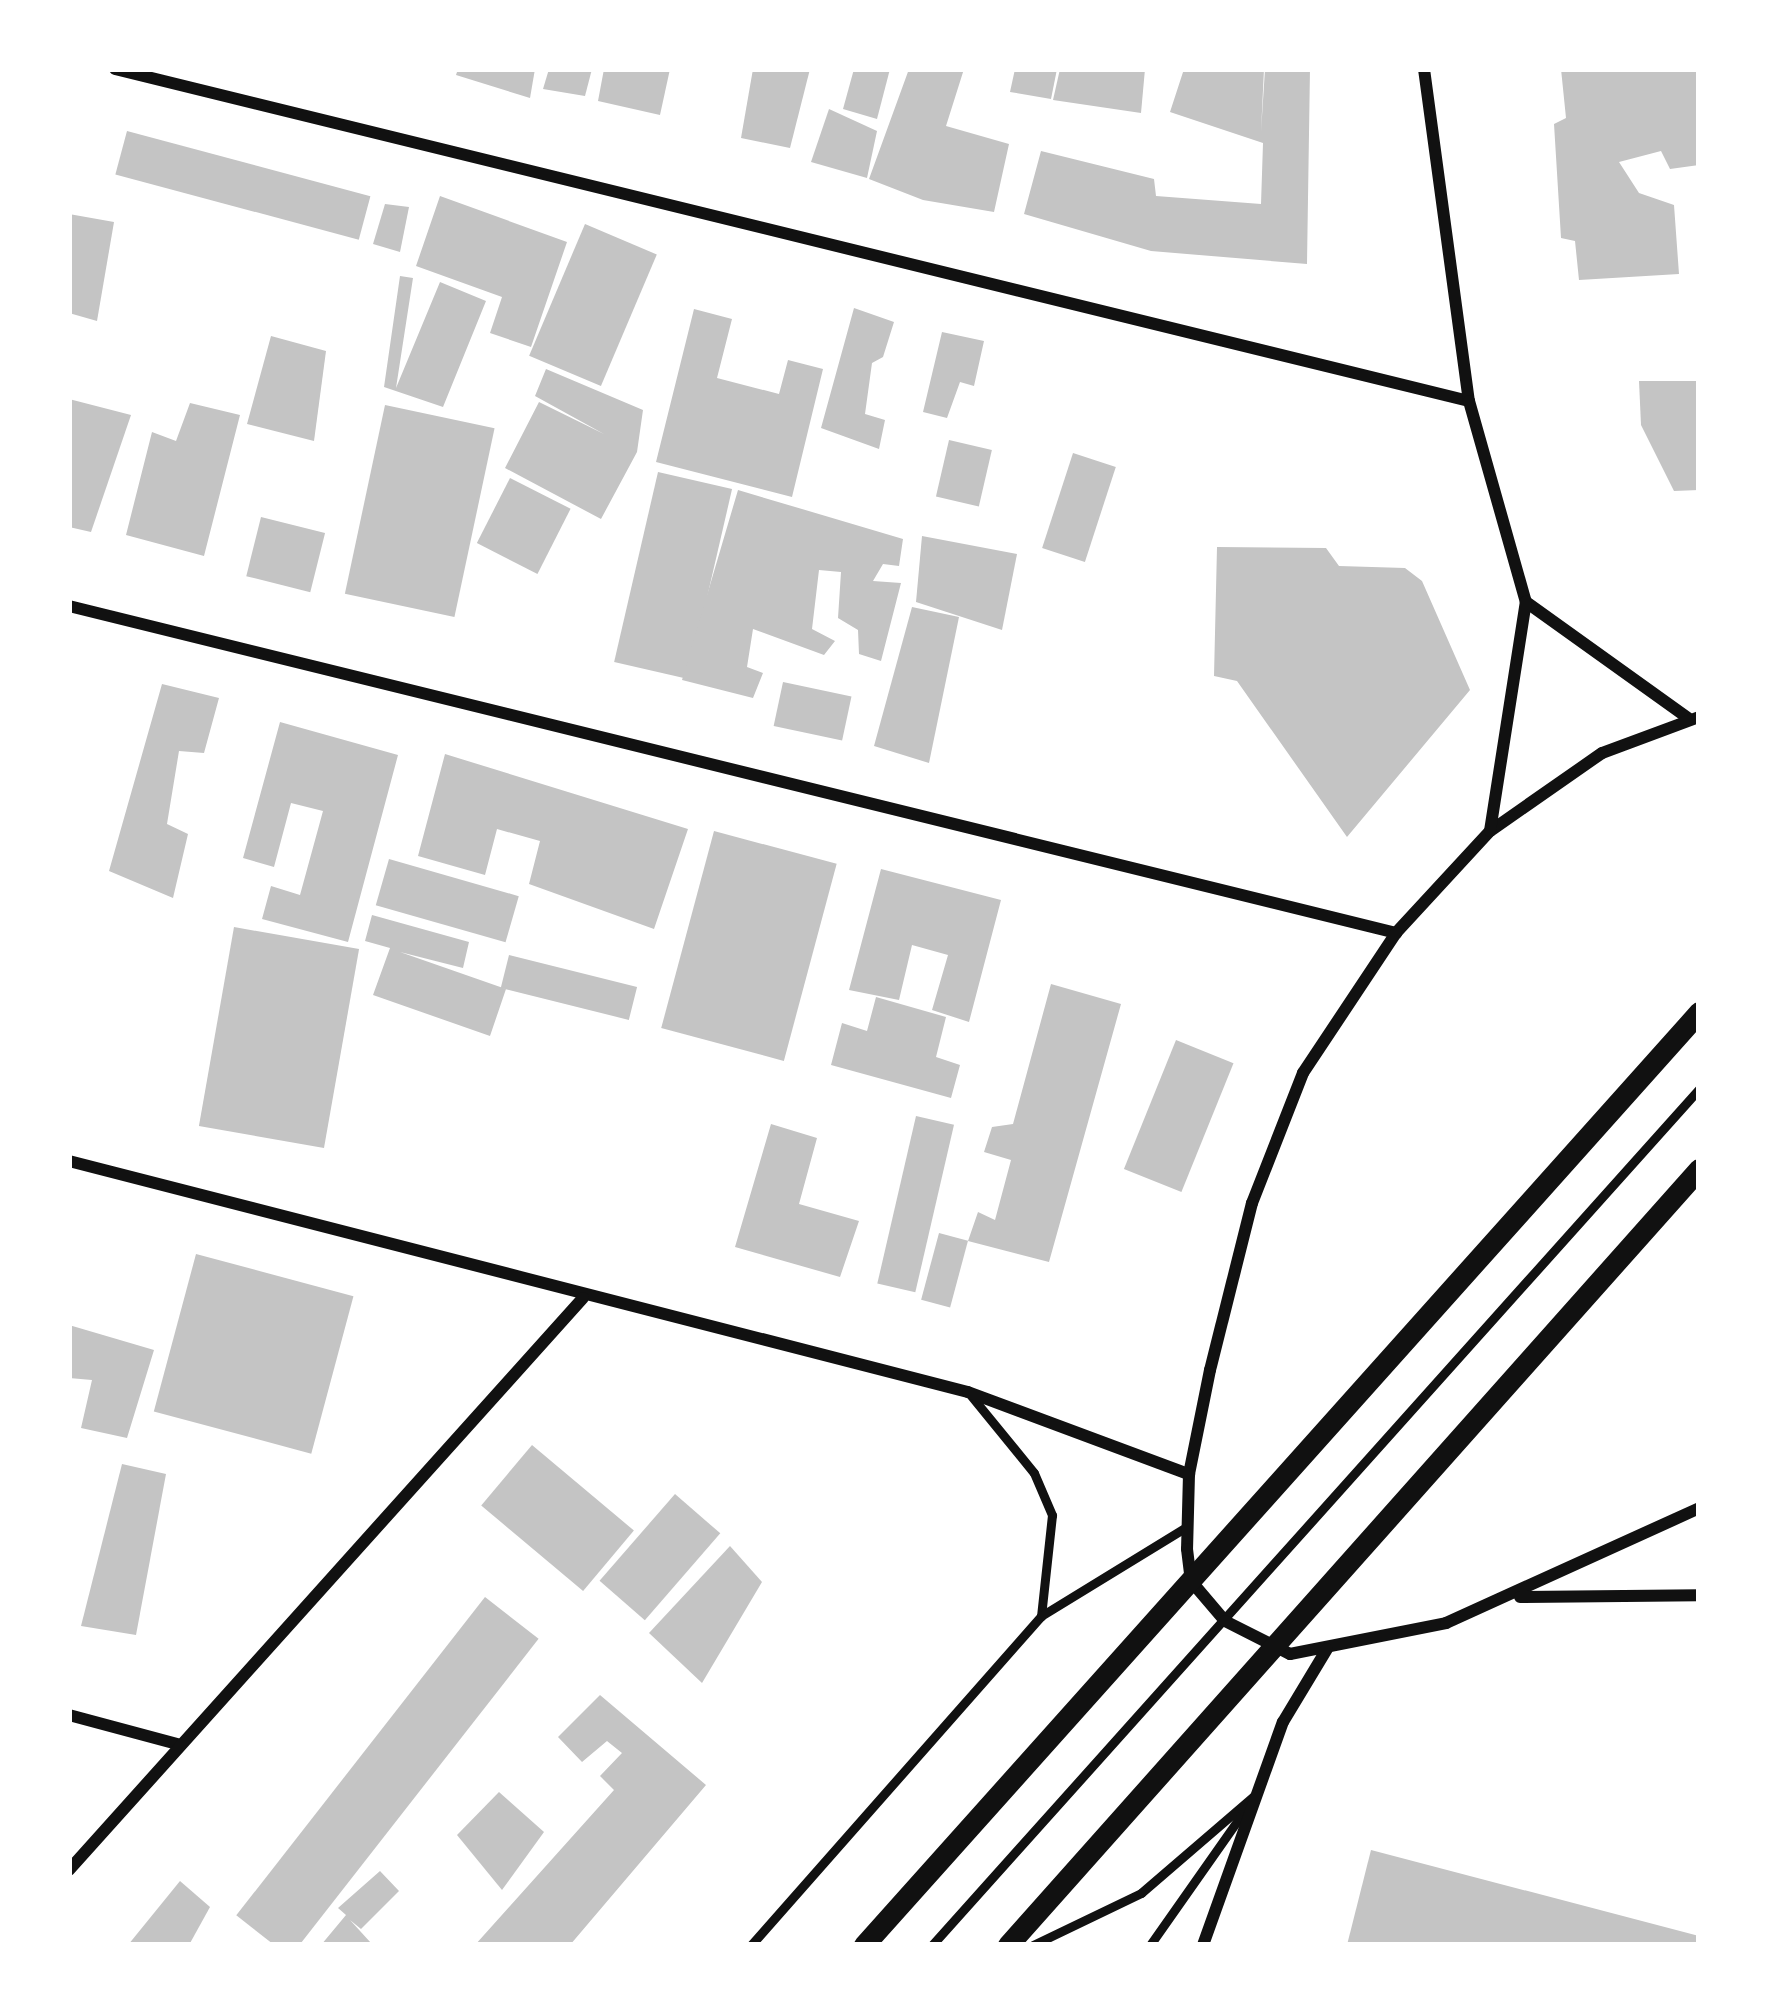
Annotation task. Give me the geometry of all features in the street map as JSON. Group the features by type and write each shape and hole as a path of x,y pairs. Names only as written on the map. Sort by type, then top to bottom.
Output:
{"street":[{"path":"115,69 1469,401"},
{"path":"1424,69 1469,401 1526,602 1490,831"},
{"path":"1526,602 1694,717"},
{"path":"69,606 1396,933"},
{"path":"1694,717 1602,753 1490,831 1396,933 1303,1073 1252,1203 1189,1474 1191,1581 1226,1621 1272,1647 1328,1649 1446,1623 1699,1508"},
{"path":"864,1945 1699,1012"},
{"path":"69,1162 583,1298 968,1392 1189,1474"},
{"path":"1008,1945 1699,1169"},
{"path":"69,1870 177,1744 583,1298"},
{"path":"1507,1598 1699,1595"},
{"path":"1203,1945 1283,1722 1328,1649"},
{"path":"69,1715 177,1744"}],"lane":[{"path":"932,1945 1699,1089"},
{"path":"968,1392 1034,1472 1052,1515 1041,1616"},
{"path":"751,1945 1041,1616 1188,1526"},
{"path":"1033,1945 1142,1893 1255,1795"},
{"path":"1150,1945 1255,1795"}],"building":[{"path":"458,69 535,69 530,98 456,75"},
{"path":"549,69 592,69 585,96 543,89"},
{"path":"604,69 670,69 660,115 598,101"},
{"path":"753,69 810,69 790,148 741,138"},
{"path":"854,69 890,69 877,119 843,109"},
{"path":"909,69 964,69 946,126 1009,144 994,212 923,200 869,179"},
{"path":"1015,69 1057,69 1051,99 1010,92"},
{"path":"1060,69 1145,69 1141,113 1053,100"},
{"path":"1184,69 1264,69 1261,132 1265,69 1310,69 1307,264 1151,251 1024,214 1041,151 1154,179 1156,196 1261,204 1263,143 1170,112"},
{"path":"1561,69 1699,69 1699,165 1670,169 1661,151 1619,162 1639,193 1674,205 1679,274 1579,280 1575,241 1561,238 1554,124 1566,118"},
{"path":"829,109 877,131 867,178 811,162"},
{"path":"127,131 370,196 359,240 115,174"},
{"path":"440,196 567,242 531,347 490,333 502,297 416,266"},
{"path":"385,204 409,207 400,252 373,244"},
{"path":"69,214 114,222 97,321 69,313"},
{"path":"585,224 657,254 601,386 529,356"},
{"path":"400,276 413,278 396,388 440,282 486,301 443,407 384,387"},
{"path":"854,308 894,322 883,357 872,363 865,414 885,420 879,449 821,428"},
{"path":"694,309 732,319 717,378 779,394 788,360 823,369 792,497 656,462"},
{"path":"942,332 984,341 974,386 960,382 947,418 923,412"},
{"path":"271,336 326,351 314,441 247,424"},
{"path":"546,369 643,410 637,452 601,519 505,468 539,402 604,434 535,396"},
{"path":"1639,381 1699,381 1699,490 1674,491 1641,425"},
{"path":"69,399 131,415 91,532 69,527"},
{"path":"190,403 240,415 204,556 126,535 152,432 176,441"},
{"path":"385,405 495,428 454,617 345,594"},
{"path":"949,440 992,450 979,506 936,497"},
{"path":"1073,453 1116,467 1085,562 1042,548"},
{"path":"658,472 732,489 688,679 614,662"},
{"path":"510,478 571,509 537,574 477,543"},
{"path":"738,490 903,539 899,566 883,564 873,581 901,583 881,661 859,654 858,630 838,618 841,572 819,570 812,629 835,641 824,655 753,629 747,667 763,673 753,698 682,680"},
{"path":"261,517 325,533 310,592 246,576"},
{"path":"922,536 1017,554 1002,630 916,602"},
{"path":"1217,547 1326,548 1339,566 1405,568 1422,581 1470,690 1347,837 1237,681 1214,676"},
{"path":"912,607 959,617 929,763 874,746"},
{"path":"783,682 851,697 842,741 774,726"},
{"path":"162,684 219,698 204,753 179,751 167,824 188,834 173,898 109,871"},
{"path":"280,722 398,755 348,942 262,919 271,886 300,895 323,811 291,803 274,867 243,858"},
{"path":"445,754 688,829 654,929 529,884 540,841 497,829 485,875 418,856"},
{"path":"714,831 837,864 784,1061 661,1028"},
{"path":"389,859 519,896 506,942 376,905"},
{"path":"881,869 1001,900 969,1022 932,1010 948,955 912,945 899,1000 849,990"},
{"path":"372,915 469,942 463,968 400,952 506,989 490,1036 373,995 390,948 365,941"},
{"path":"234,927 359,949 324,1148 199,1126"},
{"path":"509,955 637,987 629,1020 501,988"},
{"path":"1051,984 1121,1004 1049,1262 968,1241 978,1212 995,1220 1011,1160 984,1152 992,1127 1013,1124"},
{"path":"876,997 946,1017 936,1057 960,1065 951,1098 831,1065 842,1023 867,1031"},
{"path":"1176,1040 1233,1063 1181,1192 1124,1169"},
{"path":"916,1116 954,1125 915,1292 877,1284"},
{"path":"771,1124 817,1138 799,1204 859,1221 840,1277 735,1247"},
{"path":"939,1233 968,1241 950,1307 921,1300"},
{"path":"196,1254 353,1296 311,1454 154,1411"},
{"path":"69,1325 154,1350 127,1438 81,1428 92,1380 69,1378"},
{"path":"532,1445 634,1530 583,1591 481,1506"},
{"path":"122,1464 166,1474 136,1635 81,1626"},
{"path":"675,1494 720,1533 645,1620 600,1581"},
{"path":"730,1546 762,1582 702,1683 649,1633"},
{"path":"485,1597 539,1639 299,1945 274,1945 236,1915"},
{"path":"600,1695 706,1785 570,1945 475,1945 614,1790 600,1776 622,1753 607,1741 582,1762 558,1737"},
{"path":"499,1792 544,1832 502,1890 457,1835"},
{"path":"1371,1850 1699,1936 1699,1945 1347,1945"},
{"path":"380,1871 399,1891 361,1929 350,1920 371,1943 321,1945 346,1915 338,1908"},
{"path":"180,1881 210,1907 189,1945 128,1945"}]}
